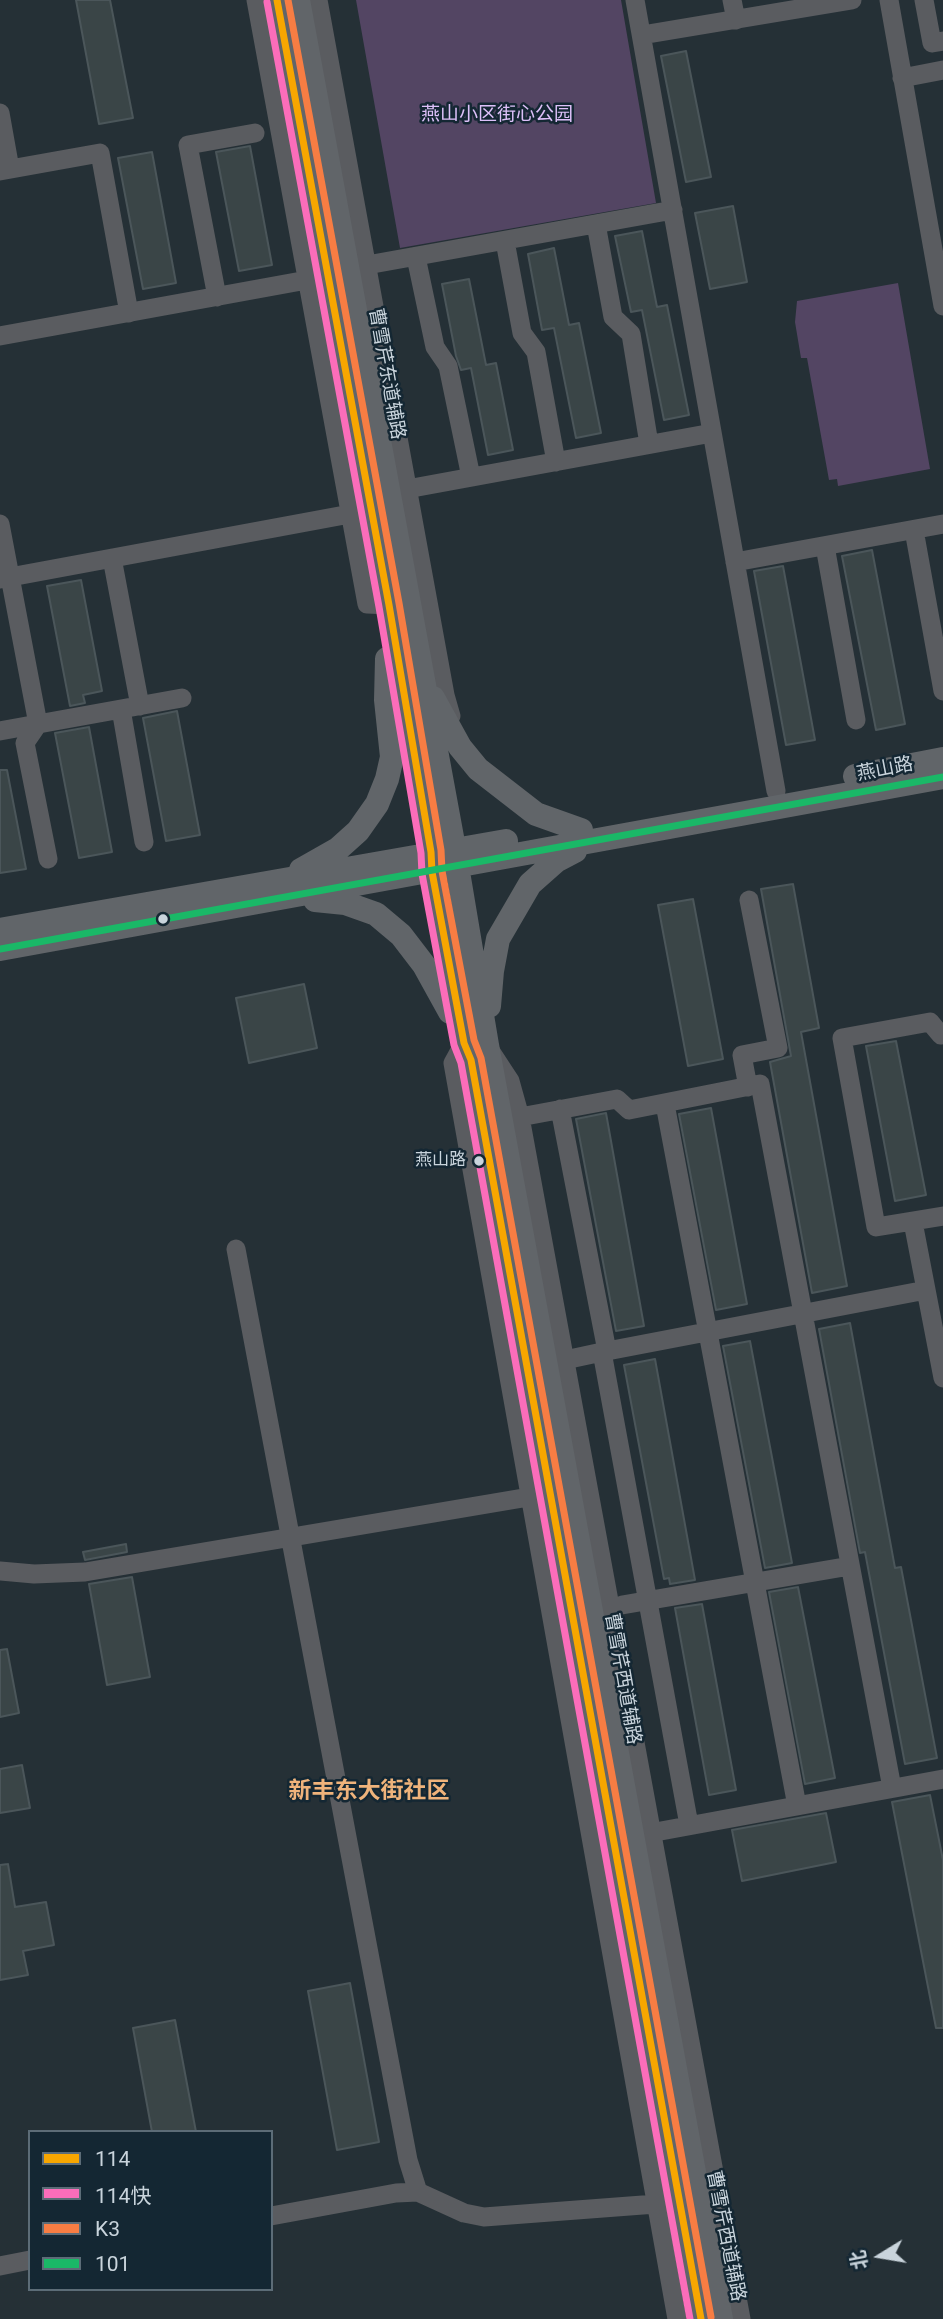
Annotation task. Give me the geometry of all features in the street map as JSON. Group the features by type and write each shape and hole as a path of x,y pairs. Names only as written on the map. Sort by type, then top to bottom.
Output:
{"main road":[{"path":"276,0 378,605 443,860"},
{"path":"298,0 421,675 443,860 475,1044 556,1365 720,2319"},
{"path":"282,890 358,831 377,804 392,757 378,605"},
{"path":"421,675 460,747 485,776 536,814 585,836 530,884 498,939 475,1044 473,1074 538,1490 701,2319"},
{"name":"燕山路","path":"585,836 776,791 943,759"},
{"name":"燕山路","path":"0,949 282,890 443,860 943,777"},
{"path":"282,890 345,903 376,914 401,935 424,965 475,1044"},
{"name":"燕山路","path":"0,930 282,890"}],"street":[{"path":"256,0 350,514 378,605"},
{"name":"曹雪芹东道辅路","path":"318,0 445,695 460,747"},
{"path":"635,0 776,791"},
{"path":"732,0 736,20"},
{"path":"642,35 819,3 852,0"},
{"path":"889,0 940,270 943,306"},
{"path":"925,0 932,43 943,41"},
{"path":"902,78 943,71"},
{"path":"0,113 5,170 100,153 129,313"},
{"path":"217,297 188,145 255,133"},
{"path":"367,265 673,211"},
{"path":"596,224 613,317 631,334 649,444"},
{"path":"505,241 522,333 536,352 556,461"},
{"path":"416,257 435,347 448,366 471,477"},
{"path":"0,336 307,280"},
{"path":"407,489 712,433"},
{"path":"5,578 350,514"},
{"path":"0,524 5,578 38,724 25,743 48,859"},
{"path":"735,562 943,524"},
{"path":"914,530 943,691"},
{"path":"825,546 856,720"},
{"path":"112,558 144,842"},
{"path":"0,731 182,698"},
{"path":"748,1087 742,1055 778,1048 749,900"},
{"path":"942,1038 930,1022 842,1038 876,1227 943,1216"},
{"name":"曹雪芹西道辅路","path":"475,1044 510,1082 520,1117 556,1365 650,1833 741,2319"},
{"path":"520,1117 617,1099 629,1110 760,1084 892,1788"},
{"path":"665,1104 797,1806"},
{"path":"560,1109 689,1825"},
{"path":"913,1222 943,1378"},
{"path":"236,1249 408,2161 418,2192"},
{"path":"556,1365 605,1352 926,1290"},
{"path":"0,1571 34,1574 85,1572 290,1538 538,1490 677,2319"},
{"path":"622,1605 850,1566"},
{"path":"650,1833 943,1779"},
{"path":"273,2216 396,2193 418,2192 464,2213 484,2217 656,2204"},
{"path":"0,2266 28,2260"}],"green space":[{"name":"燕山小区街心公园","path":"356,0 621,0 656,203 400,248"},
{"path":"898,283 930,469 838,486 837,479 829,480 807,358 801,358 795,322 797,301"}],"building":[{"path":"76,0 110,0 133,118 99,124"},
{"path":"686,51 711,177 686,182 661,56"},
{"path":"250,146 272,265 239,271 216,152"},
{"path":"152,152 176,283 143,289 118,158"},
{"path":"733,206 747,282 710,289 695,213"},
{"path":"642,231 657,307 667,305 689,415 664,420 642,310 631,312 615,236"},
{"path":"554,248 569,325 579,323 601,433 576,438 554,328 542,330 528,254"},
{"path":"469,279 486,365 496,363 513,450 488,455 471,368 461,370 456,356 442,284"},
{"path":"872,550 905,724 876,730 842,556"},
{"path":"783,566 815,740 786,745 754,571"},
{"path":"81,580 102,691 83,695 85,703 70,706 47,586"},
{"path":"177,711 200,835 166,841 143,718"},
{"path":"89,727 112,852 79,858 55,733"},
{"path":"0,770 7,770 26,869 0,873"},
{"path":"793,884 819,1028 801,1032 847,1286 812,1293 770,1062 791,1056 761,889"},
{"path":"693,899 723,1059 688,1066 658,905"},
{"path":"304,984 317,1048 249,1063 236,998"},
{"path":"896,1041 926,1195 895,1201 866,1046"},
{"path":"711,1108 747,1304 716,1310 679,1114"},
{"path":"606,1113 644,1326 616,1331 576,1119"},
{"path":"850,1323 895,1568 901,1567 937,1758 905,1764 865,1552 860,1553 819,1329"},
{"path":"750,1341 792,1563 765,1568 723,1346"},
{"path":"655,1359 695,1580 670,1584 669,1578 664,1579 624,1365"},
{"path":"126,1544 127,1552 85,1560 83,1552"},
{"path":"132,1577 150,1677 107,1685 89,1584"},
{"path":"798,1587 835,1778 805,1784 769,1592"},
{"path":"702,1604 736,1790 709,1795 675,1608"},
{"path":"7,1649 19,1713 0,1717 0,1650"},
{"path":"22,1765 30,1808 0,1813 0,1769"},
{"path":"930,1795 943,1860 943,2028 936,2028 892,1802"},
{"path":"826,1813 836,1862 742,1881 732,1830"},
{"path":"8,1864 15,1907 46,1902 54,1945 23,1951 28,1975 0,1980 0,1865"},
{"path":"350,1983 379,2142 337,2150 308,1991"},
{"path":"175,2020 196,2130 152,2130 133,2028"}],"transit line":[{"name":"114","path":"277,0 389,605 431,852 432,872 464,1043 471,1060 701,2319"},
{"name":"K3","path":"288,0 399,603 441,850 442,871 474,1040 481,1058 711,2317"},
{"name":"114快","path":"267,2 379,607 421,853 422,874 454,1045 461,1063 690,2319"},
{"name":"101","path":"0,949 943,777"}],"place":[{"name":"燕山路","path":"479,1161"}],"district":[{"name":"新丰东大街社区","path":"369,1792"}]}
